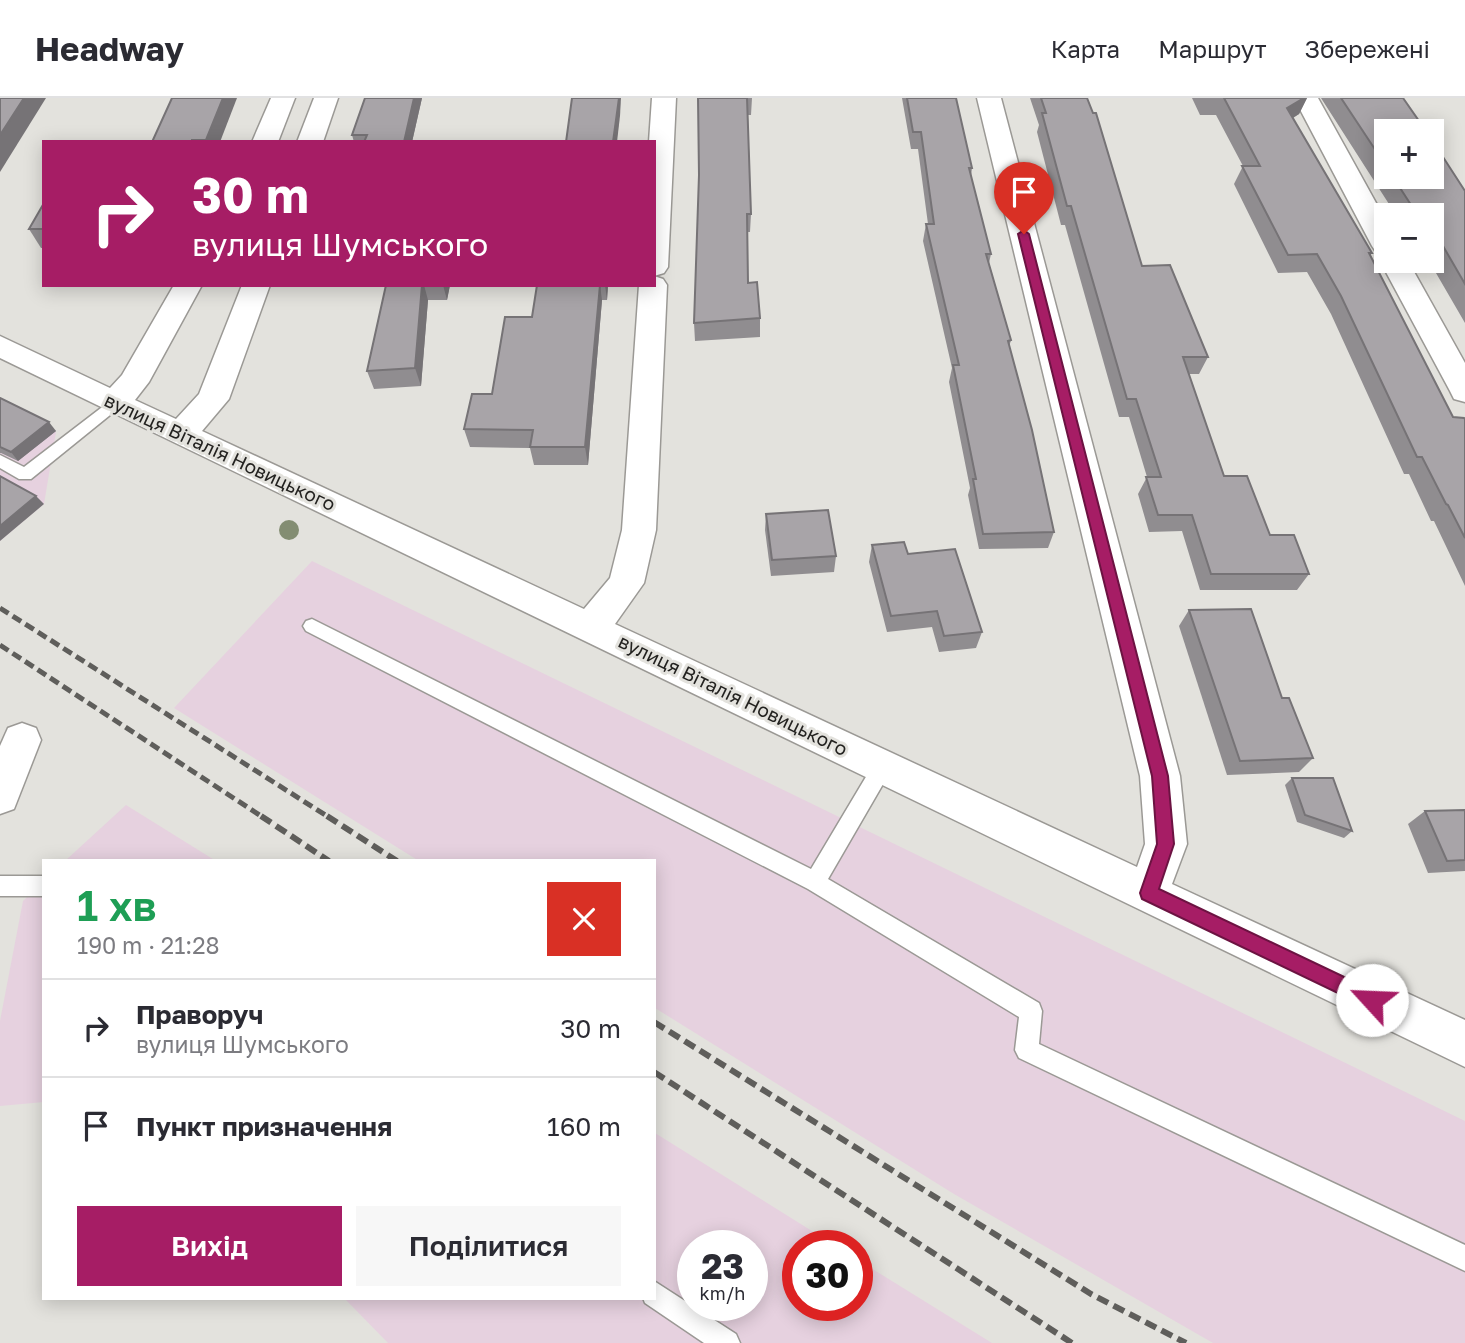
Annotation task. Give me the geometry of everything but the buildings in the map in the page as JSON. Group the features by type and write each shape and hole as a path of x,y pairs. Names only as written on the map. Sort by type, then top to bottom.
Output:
{"street":[{"path":"266,140 283,98"},
{"path":"311,140 326,98"},
{"path":"656,233 664,98"},
{"path":"989,98 1160,776 1166,844 1148,893"},
{"path":"1306,98 1374,224"},
{"path":"1401,273 1465,391"},
{"path":"114,403 134,382 187,287"},
{"path":"180,434 213,399 255,287"},
{"path":"591,627 626,583 639,530 653,287"},
{"name":"вулиця Віталія Новицького","path":"0,346 114,403 1465,1044"},
{"path":"0,796 22,740"}],"lane":[{"path":"0,461 26,475 114,403"},
{"path":"312,626 815,881 1031,1011 1027,1050 1465,1258"},
{"path":"815,881 883,766"},
{"path":"0,886 42,886"},
{"path":"656,1295 727,1343"}],"shaded area":[{"path":"0,404 56,432 44,504 0,541"},
{"path":"312,561 1465,1121 1465,1343 1213,1343 954,1194 656,1009 656,859 416,859 174,708"},
{"path":"126,805 213,859 67,859"},
{"path":"42,883 42,1102 0,1106 0,1021 23,901"},
{"path":"656,1134 810,1230 782,1230 782,1321 873,1321 873,1269 992,1343 388,1343 346,1300 656,1300"}],"railway":[{"path":"0,608 330,818"},
{"path":"0,645 264,818"},
{"path":"261,816 326,859"},
{"path":"327,816 394,859"},
{"path":"656,1023 1091,1294 1186,1343"},
{"path":"656,1073 1072,1343"}],"route":[{"path":"1024,234 1160,776 1166,844 1148,893 1372,1000"}]}
